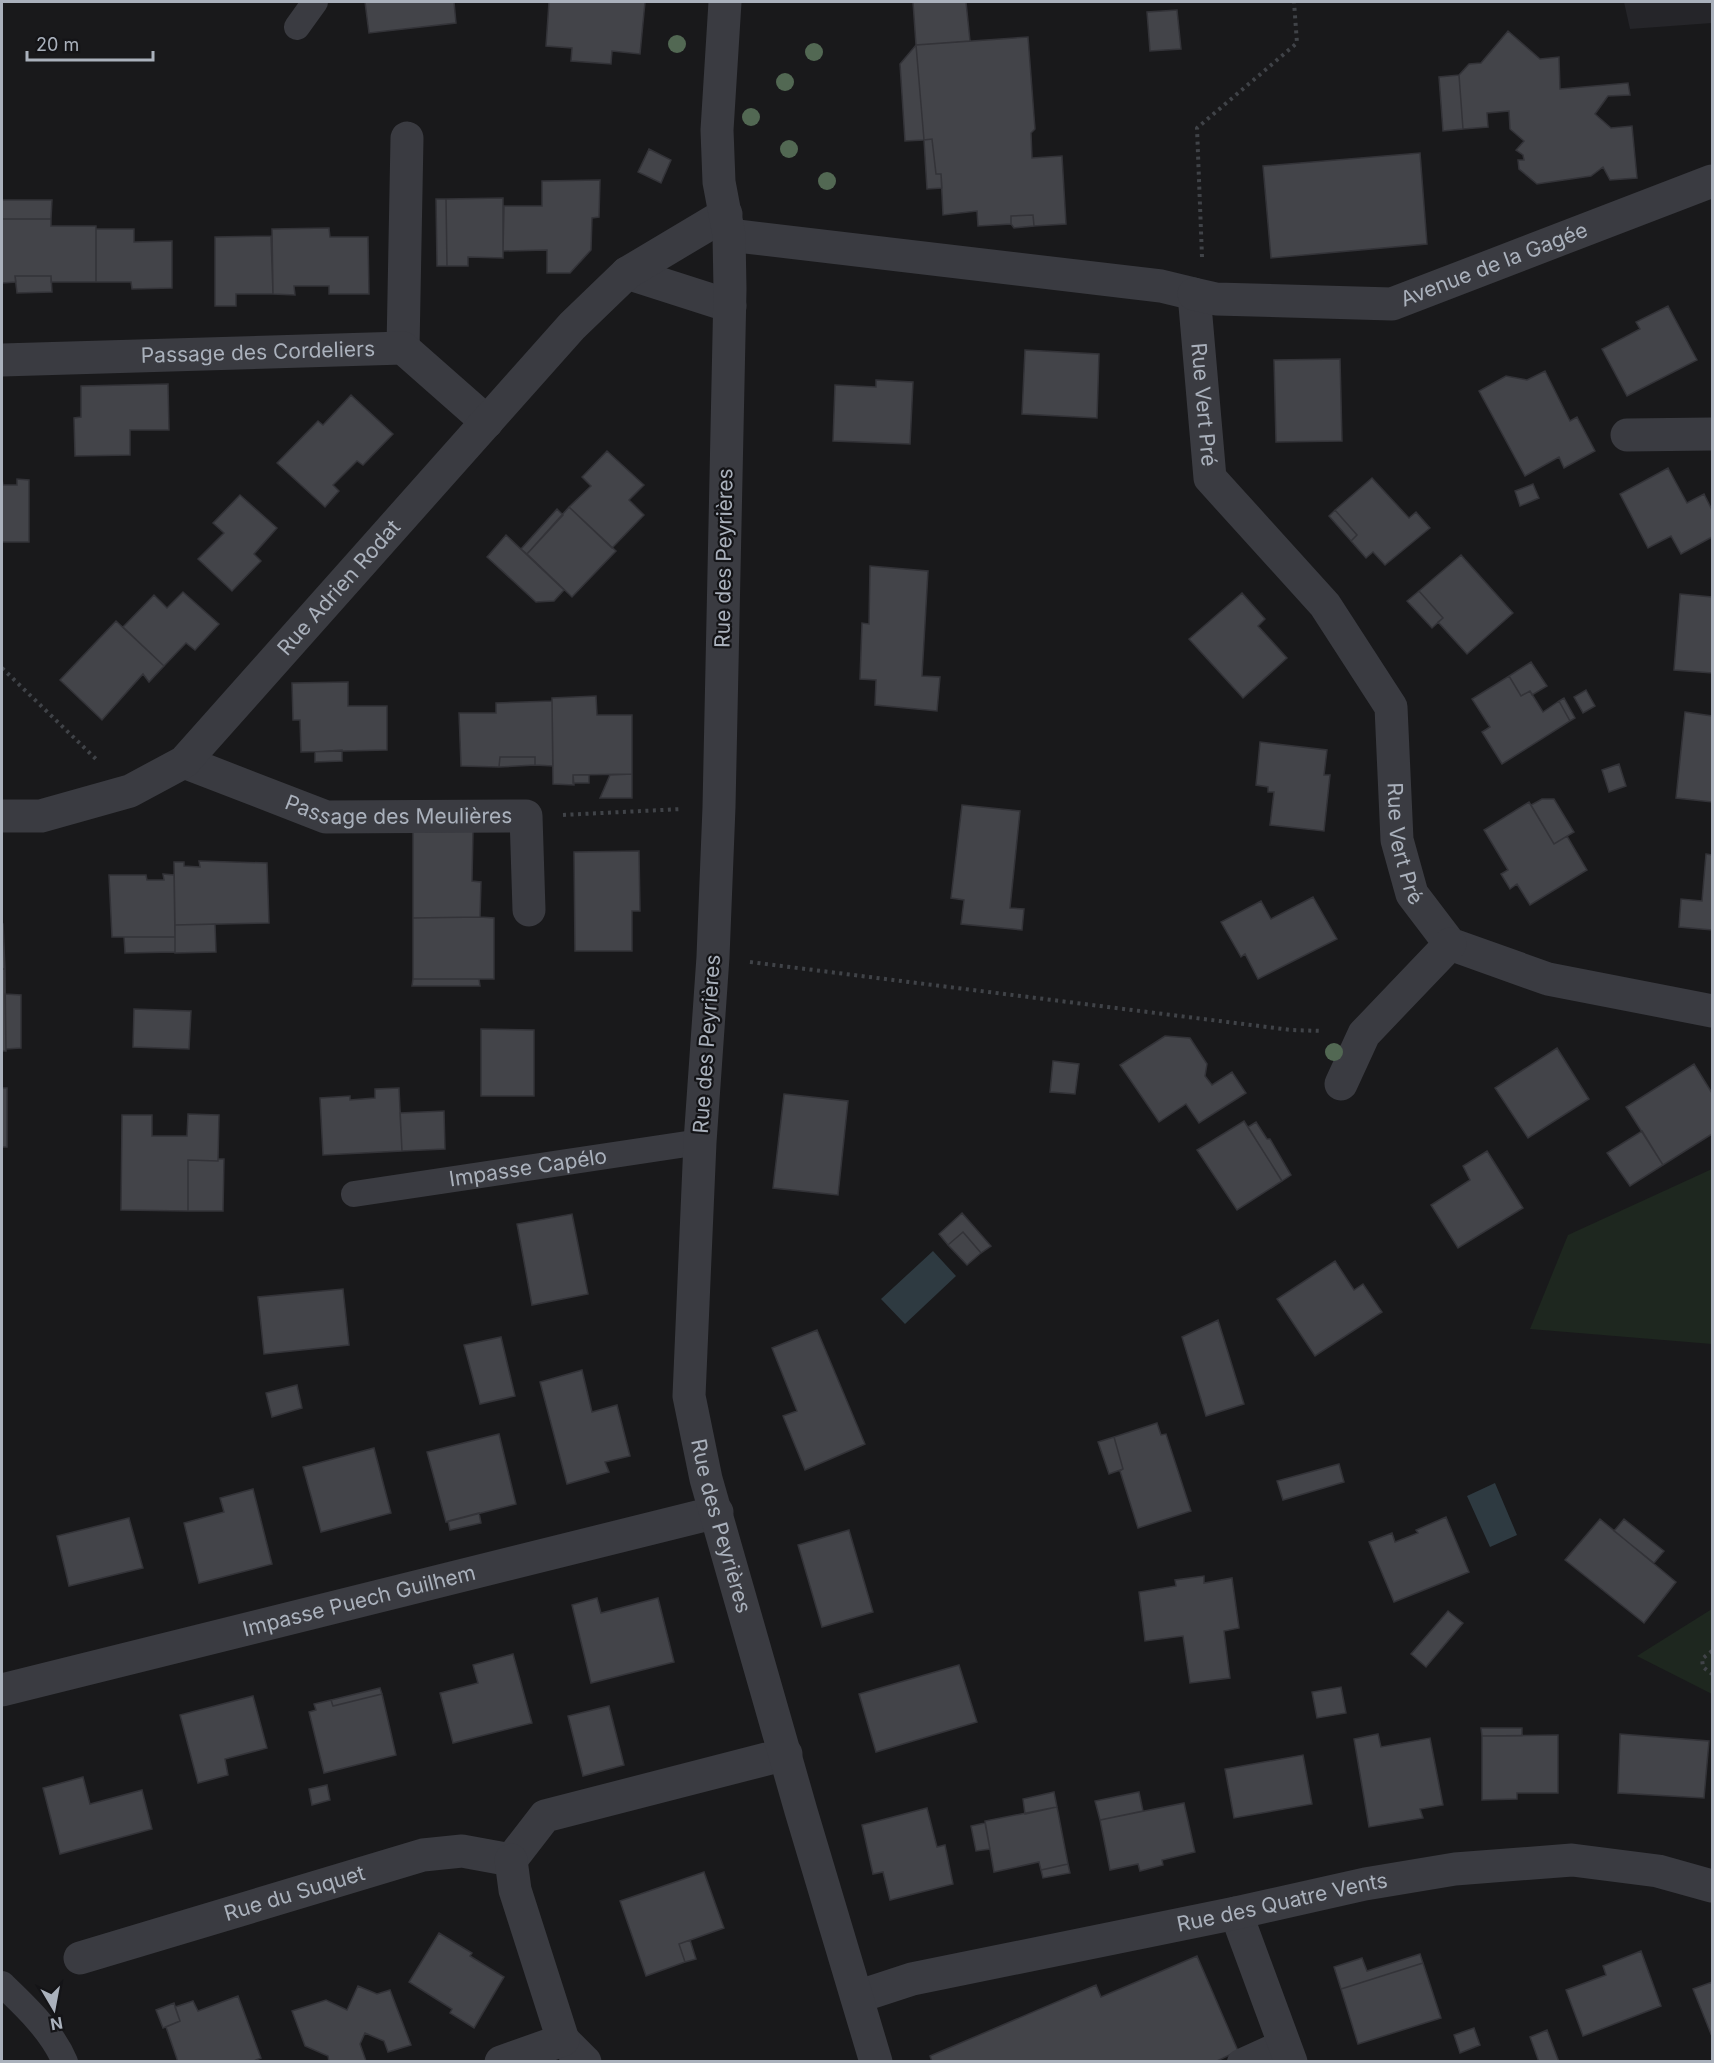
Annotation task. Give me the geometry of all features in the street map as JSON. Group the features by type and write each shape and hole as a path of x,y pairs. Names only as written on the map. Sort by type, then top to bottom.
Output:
{"street":[{"name":"Rue des Peyrières","path":"725,2 717,130 719,182 727,225 730,306 719,807 713,957 700,1142 689,1396 706,1479 876,2061"},
{"path":"403,348 407,138"},
{"name":"Avenue de la Gagée","path":"1194,294 1216,299 1392,304 1713,181"},
{"name":"Rue Adrien Rodat","path":"2,816 41,816 130,791 184,762 572,326 627,273 727,225"},
{"path":"727,225 1149,285 1194,294"},
{"path":"627,273 730,306"},
{"name":"Rue Vert Pré","path":"1194,294 1210,478 1324,606 1391,707 1397,840 1412,894 1450,944"},
{"name":"Passage des Cordeliers","path":"2,360 403,348 487,422"},
{"path":"1626,435 1713,434"},
{"name":"Passage des Meulières","path":"184,762 326,817 526,816 529,910"},
{"path":"1341,1084 1364,1034 1450,944 1548,979 1713,1011"},
{"name":"Impasse Puech Guilhem","path":"2,1690 717,1512"},
{"path":"501,2061 574,2051 515,1890 511,1860 545,1816 786,1754"},
{"name":"Rue du Suquet","path":"80,1958 423,1855 462,1851 511,1860"},
{"name":"Rue des Quatre Vents","path":"857,1997 912,1979 1236,1913 1365,1884 1455,1869 1572,1860 1658,1871 1713,1886"},
{"path":"1236,1913 1288,2052"}],"lane":[{"path":"297,27 315,2"},
{"name":"Impasse Capélo","path":"354,1194 700,1142"},
{"path":"2,1984 27,2008 61,2052 65,2061"},
{"path":"1240,2061 1288,2052"}],"path":[{"path":"1194,294 1202,273 1197,129 1298,43 1294,2"},
{"path":"2,668 130,791"},
{"path":"526,816 719,807"},
{"path":"713,957 1291,1030 1364,1034"},
{"path":"1713,1652 1702,1659 1703,1667 1713,1674"}],"shaded area":[{"path":"1624,2 1712,2 1712,23 1630,29"},
{"path":"1712,1169 1712,1344 1530,1329 1568,1235"},
{"path":"933,1251 956,1276 905,1324 881,1299"},
{"path":"1495,1483 1517,1535 1490,1547 1467,1496"},
{"path":"1712,1609 1712,1694 1637,1656"}],"building":[{"path":"365,2 454,2 456,23 369,33"},
{"path":"549,2 645,2 640,54 612,51 611,64 571,61 572,48 546,46"},
{"path":"913,2 966,2 970,41 916,45"},
{"path":"1177,10 1181,49 1150,51 1147,12"},
{"path":"1508,31 1540,59 1559,57 1560,89 1628,83 1630,95 1608,96 1595,114 1611,128 1632,126 1637,178 1610,180 1603,167 1591,176 1537,184 1519,169 1518,160 1524,160 1523,155 1516,150 1524,141 1510,129 1509,111 1487,113 1488,127 1463,129 1459,75 1469,64 1481,63"},
{"path":"1028,37 1035,129 1031,133 1032,158 1062,156 1066,224 1034,226 1033,215 1011,216 1011,224 978,226 977,211 943,215 941,174 936,174 932,139 924,140 916,45"},
{"path":"916,45 924,140 905,141 900,64"},
{"path":"1459,75 1463,129 1443,131 1439,77"},
{"path":"932,139 936,174 941,174 942,188 927,189 924,140"},
{"path":"649,149 671,160 661,183 638,172"},
{"path":"1420,153 1427,244 1271,258 1263,166"},
{"path":"600,180 599,217 592,218 591,250 570,273 547,273 547,250 503,251 504,206 542,206 542,181"},
{"path":"503,198 503,258 468,257 468,266 447,266 446,199"},
{"path":"436,199 446,199 447,266 437,266"},
{"path":"2,200 52,200 51,219 2,219"},
{"path":"1033,215 1034,226 1014,228 1011,224 1011,216"},
{"path":"2,219 51,219 51,226 96,226 96,282 51,282 51,276 15,276 16,282 2,283"},
{"path":"329,228 330,237 368,237 369,294 329,294 329,286 294,286 295,295 273,294 272,229"},
{"path":"96,229 134,229 134,242 172,241 172,288 132,289 131,282 96,282"},
{"path":"271,236 273,294 236,294 236,306 215,306 215,237"},
{"path":"15,276 51,276 52,292 17,293"},
{"path":"1668,306 1697,360 1627,396 1602,349 1640,329 1636,322"},
{"path":"1025,350 1099,354 1097,418 1022,414"},
{"path":"1340,359 1342,441 1276,442 1274,360"},
{"path":"1545,371 1570,421 1577,417 1595,451 1564,468 1559,457 1525,476 1479,391 1506,376 1527,380"},
{"path":"876,380 913,382 910,444 833,441 835,385 876,387"},
{"path":"168,384 169,430 130,430 130,455 75,456 74,418 81,417 81,386"},
{"path":"351,395 393,434 363,465 357,461 333,485 339,491 325,507 277,463 318,421 323,425"},
{"path":"607,451 644,485 629,500 644,515 612,548 569,507 591,486 582,477"},
{"path":"1668,468 1687,503 1704,494 1712,510 1712,537 1681,554 1671,536 1648,548 1620,494"},
{"path":"1372,478 1409,518 1416,512 1430,528 1385,565 1373,552 1366,558 1351,541 1357,535 1335,510"},
{"path":"2,479 3,485 17,485 17,479 29,480 29,542 2,542"},
{"path":"1533,484 1539,498 1520,506 1515,491"},
{"path":"240,495 277,528 254,554 261,561 232,591 198,559 224,533 213,523"},
{"path":"569,507 616,551 572,597 527,554"},
{"path":"557,509 563,515 527,554 521,549"},
{"path":"1335,510 1357,535 1351,541 1329,516"},
{"path":"506,535 564,590 554,601 536,602 487,557"},
{"path":"1461,555 1513,613 1467,654 1438,622 1443,618 1419,591"},
{"path":"870,566 928,571 922,676 940,677 937,711 875,705 876,680 860,679 862,623 869,624"},
{"path":"1419,591 1443,618 1432,628 1407,601"},
{"path":"183,592 219,624 195,650 186,643 164,666 123,627 154,595 167,608"},
{"path":"1242,593 1265,619 1258,626 1287,658 1243,698 1189,639"},
{"path":"1680,594 1712,597 1712,673 1674,670"},
{"path":"116,621 164,666 149,682 143,674 102,720 60,680"},
{"path":"1531,662 1547,686 1532,695 1530,691 1521,696 1509,676"},
{"path":"1509,676 1521,696 1530,691 1543,712 1559,701 1570,721 1502,764 1482,732 1490,727 1472,699"},
{"path":"348,682 348,706 387,706 387,750 301,752 300,720 293,720 292,683"},
{"path":"1586,690 1595,706 1583,713 1574,697"},
{"path":"596,696 597,715 632,715 632,774 573,775 574,785 553,784 552,698"},
{"path":"1564,698 1575,718 1570,721 1559,701"},
{"path":"552,701 553,766 535,765 535,757 500,757 499,767 461,766 459,713 496,713 496,703"},
{"path":"1685,712 1712,716 1712,802 1676,798"},
{"path":"1260,742 1327,750 1324,775 1330,775 1324,831 1270,825 1274,792 1268,792 1268,787 1256,785"},
{"path":"342,750 342,761 315,762 315,752"},
{"path":"500,757 535,757 535,765 499,767"},
{"path":"1619,764 1626,786 1609,792 1602,770"},
{"path":"632,774 632,798 600,798 610,775"},
{"path":"573,775 589,775 589,783 573,783"},
{"path":"1542,799 1554,799 1574,832 1554,844 1531,805"},
{"path":"1529,802 1554,844 1567,836 1587,870 1530,905 1517,884 1510,889 1501,874 1508,870 1484,830"},
{"path":"962,805 1020,811 1010,908 1024,909 1022,930 961,924 964,900 951,898"},
{"path":"473,831 472,881 481,882 480,917 413,918 413,832"},
{"path":"639,851 640,911 632,911 632,951 575,951 574,852"},
{"path":"1706,854 1712,855 1712,930 1679,927 1681,899 1702,901"},
{"path":"199,861 267,863 269,923 175,925 174,862 184,862 184,866 200,867"},
{"path":"163,874 174,875 175,937 112,937 109,875 146,875 147,880 164,880"},
{"path":"1313,897 1337,939 1258,979 1245,954 1241,957 1221,922 1261,901 1271,919"},
{"path":"413,918 494,918 494,979 413,979"},
{"path":"3,924 5,969 2,969"},
{"path":"215,924 216,952 175,953 175,925"},
{"path":"124,937 175,937 175,952 125,953"},
{"path":"2,969 5,969 6,1051 2,1051"},
{"path":"413,979 479,979 480,986 412,986"},
{"path":"5,994 21,995 21,1048 6,1049"},
{"path":"134,1009 191,1011 189,1049 133,1047"},
{"path":"481,1029 534,1030 534,1096 481,1096"},
{"path":"1165,1036 1190,1038 1207,1064 1205,1076 1212,1085 1232,1072 1246,1093 1199,1123 1186,1104 1159,1122 1120,1065"},
{"path":"1557,1048 1589,1099 1528,1138 1495,1088"},
{"path":"1053,1061 1079,1064 1075,1094 1050,1092"},
{"path":"1694,1064 1712,1093 1712,1134 1663,1165 1626,1107"},
{"path":"2,1088 7,1088 7,1147 2,1147"},
{"path":"399,1088 402,1151 323,1155 320,1098 350,1096 350,1100 375,1098 375,1089"},
{"path":"784,1094 848,1101 838,1195 773,1188"},
{"path":"444,1111 445,1149 402,1151 400,1113"},
{"path":"188,1114 219,1115 218,1161 188,1160 188,1211 121,1210 122,1115 152,1115 152,1136 187,1136"},
{"path":"1244,1121 1282,1181 1237,1210 1197,1150"},
{"path":"1256,1122 1267,1139 1270,1139 1291,1175 1282,1181 1248,1127"},
{"path":"1642,1131 1663,1165 1630,1186 1607,1153"},
{"path":"1487,1151 1523,1208 1458,1248 1431,1205 1470,1180 1463,1166"},
{"path":"218,1159 224,1159 223,1211 188,1211 188,1160 218,1161"},
{"path":"962,1213 991,1246 981,1253 963,1232 948,1245 939,1234"},
{"path":"572,1214 588,1294 532,1305 517,1224"},
{"path":"963,1232 981,1253 967,1265 948,1245"},
{"path":"1335,1261 1354,1290 1363,1284 1382,1312 1315,1356 1277,1299"},
{"path":"343,1289 349,1345 264,1354 258,1297"},
{"path":"1218,1320 1244,1404 1206,1416 1182,1337"},
{"path":"817,1330 865,1444 805,1470 783,1416 797,1411 772,1348"},
{"path":"501,1337 515,1396 480,1404 464,1345"},
{"path":"582,1370 592,1412 617,1405 630,1456 605,1462 609,1472 567,1484 540,1382"},
{"path":"297,1385 302,1408 272,1417 266,1393"},
{"path":"1157,1423 1161,1435 1166,1434 1191,1511 1138,1528 1120,1471 1123,1469 1114,1437"},
{"path":"499,1434 516,1504 446,1522 427,1452"},
{"path":"1114,1437 1123,1469 1109,1474 1098,1442"},
{"path":"374,1448 391,1513 321,1532 303,1467"},
{"path":"1339,1464 1344,1482 1283,1500 1277,1481"},
{"path":"253,1489 272,1564 199,1583 184,1523 224,1512 220,1498"},
{"path":"479,1513 481,1523 450,1530 448,1521"},
{"path":"1446,1517 1469,1572 1394,1602 1369,1542 1392,1533 1395,1542 1418,1533 1416,1530"},
{"path":"129,1518 143,1568 69,1586 57,1536"},
{"path":"1600,1519 1676,1582 1644,1623 1565,1560"},
{"path":"1624,1519 1664,1551 1654,1563 1614,1531"},
{"path":"849,1530 873,1612 822,1627 798,1545"},
{"path":"1204,1576 1204,1583 1232,1578 1239,1628 1224,1631 1230,1678 1190,1683 1183,1636 1145,1641 1139,1592 1176,1586 1175,1580"},
{"path":"597,1598 601,1613 658,1598 674,1662 591,1683 572,1605"},
{"path":"1448,1611 1463,1623 1426,1667 1411,1654"},
{"path":"513,1654 532,1723 453,1743 440,1693 478,1683 473,1665"},
{"path":"959,1665 977,1722 876,1752 859,1694"},
{"path":"1341,1687 1346,1713 1317,1718 1312,1692"},
{"path":"380,1688 382,1694 333,1706 331,1700"},
{"path":"382,1694 396,1755 324,1773 309,1712 316,1710 314,1704 331,1700 333,1706"},
{"path":"253,1696 267,1748 225,1759 228,1775 198,1783 180,1715"},
{"path":"609,1706 624,1765 583,1776 568,1716"},
{"path":"1481,1728 1522,1728 1522,1736 1482,1736"},
{"path":"1378,1734 1381,1747 1430,1738 1443,1805 1420,1809 1423,1818 1369,1827 1354,1739"},
{"path":"1620,1734 1709,1741 1704,1798 1618,1793"},
{"path":"1558,1735 1558,1793 1517,1793 1517,1799 1482,1800 1482,1736"},
{"path":"1303,1755 1312,1804 1234,1818 1225,1769"},
{"path":"83,1777 90,1804 142,1790 152,1829 60,1854 43,1788"},
{"path":"327,1785 330,1800 312,1805 309,1789"},
{"path":"1054,1792 1057,1807 1025,1814 1023,1799"},
{"path":"1139,1792 1143,1811 1100,1820 1095,1801"},
{"path":"1184,1803 1195,1852 1162,1860 1163,1865 1140,1871 1138,1864 1110,1870 1100,1820"},
{"path":"1057,1807 1068,1864 1041,1870 1039,1862 994,1872 985,1821"},
{"path":"927,1808 937,1847 945,1845 953,1884 890,1900 883,1872 873,1874 862,1825"},
{"path":"985,1823 990,1849 976,1851 971,1826"},
{"path":"1068,1864 1070,1873 1043,1878 1041,1870"},
{"path":"704,1872 724,1928 679,1944 685,1962 646,1976 620,1901"},
{"path":"439,1933 472,1953 470,1956 504,1977 474,2028 450,2013 452,2009 409,1982"},
{"path":"690,1940 696,1959 685,1962 679,1944"},
{"path":"1641,1951 1661,2006 1583,2036 1566,1990 1606,1975 1603,1966"},
{"path":"1420,1954 1423,1963 1341,1989 1334,1967 1362,1958 1367,1971"},
{"path":"1197,1956 1238,2051 1215,2062 932,2062 930,2056 1096,1985 1101,1997"},
{"path":"1423,1963 1441,2018 1358,2044 1341,1989"},
{"path":"1712,1982 1712,2033 1711,2034 1693,1989"},
{"path":"358,1986 377,1994 390,1990 411,2045 388,2052 384,2041 365,2033 360,2044 366,2061 329,2062 328,2056 305,2046 292,2011 326,2000 347,2010"},
{"path":"238,1996 261,2058 251,2062 178,2062 166,2027 180,2021 175,2007 193,2001 198,2011"},
{"path":"174,2003 180,2021 163,2028 156,2010"},
{"path":"1474,2028 1480,2045 1460,2053 1454,2035"},
{"path":"1547,2030 1559,2062 1539,2062 1530,2037"}]}
